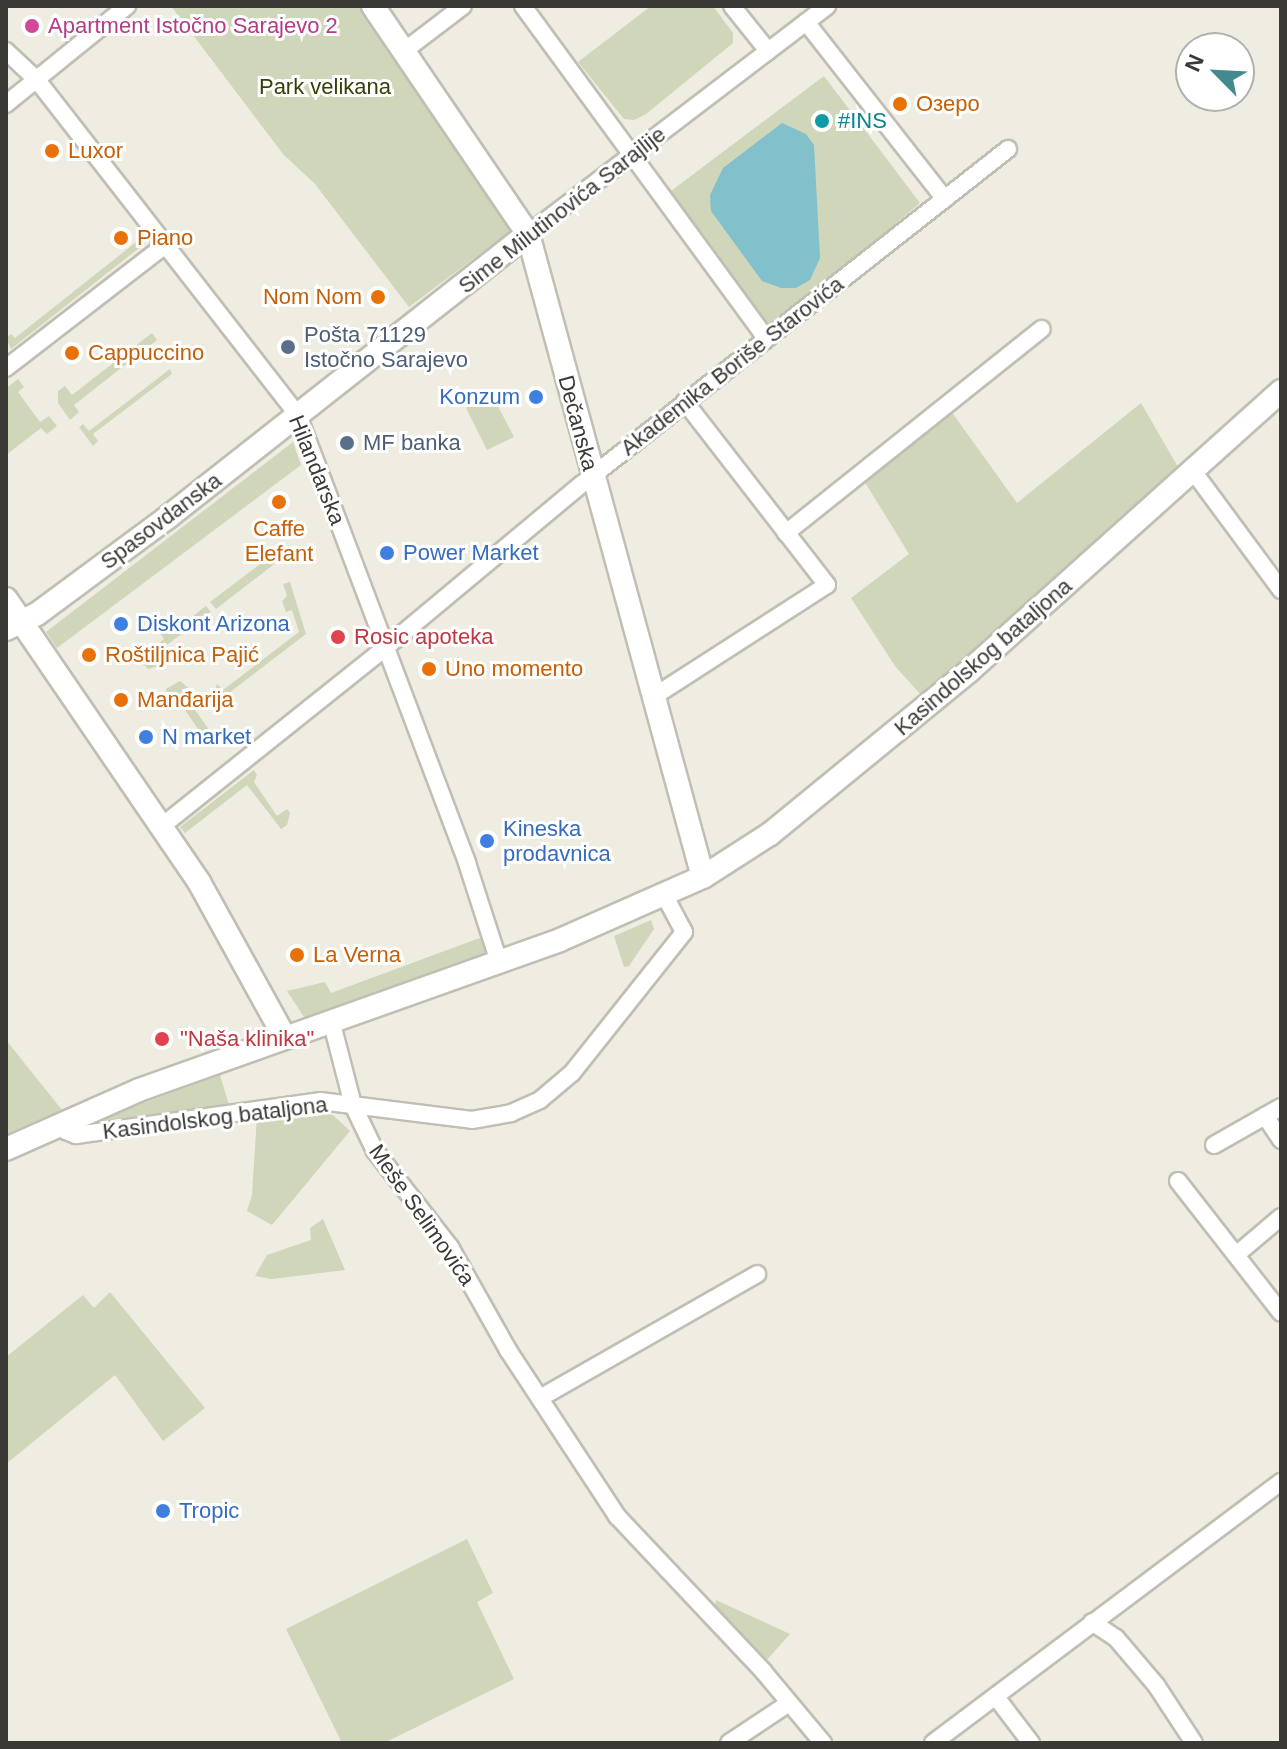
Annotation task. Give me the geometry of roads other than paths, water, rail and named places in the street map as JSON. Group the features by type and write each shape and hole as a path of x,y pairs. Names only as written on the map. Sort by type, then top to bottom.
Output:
{"street":[{"path":"6,104 127,6"},
{"name":"Dečanska","path":"373,6 528,234 703,877"},
{"path":"404,51 463,6"},
{"path":"523,6 766,338"},
{"path":"732,6 768,51"},
{"name":"Sime Milutinovića Sarajlije","path":"298,415 528,234 827,6"},
{"path":"806,22 945,199"},
{"name":"Hilandarska","path":"6,51 37,80 298,415 467,863 499,962"},
{"name":"Akademika Boriše Starovića","path":"385,648 685,402 1008,149"},
{"path":"6,368 165,245"},
{"path":"786,533 1042,329"},
{"name":"Kasindolskog bataljona","path":"6,1149 60,1123 284,1036 499,962 665,897 703,877 770,834 969,671 1281,391"},
{"path":"653,697 827,585 685,402"},
{"name":"Spasovdanska","path":"14,627 298,415"},
{"path":"1193,471 1281,590"},
{"path":"6,599 14,627 162,826 199,882 284,1036"},
{"path":"162,826 385,648"},
{"name":"Kasindolskog bataljona","path":"60,1123 66,1131 76,1135 320,1101 481,1120 511,1113 540,1100 581,1064 684,932 665,897"},
{"name":"Meše Selimovića","path":"331,1020 353,1105 375,1151 450,1247 508,1350 617,1516 823,1743"},
{"path":"1214,1145 1281,1107"},
{"path":"1265,1116 1281,1140"},
{"path":"1178,1181 1281,1313"},
{"path":"1236,1255 1281,1217"},
{"path":"540,1398 757,1274"},
{"path":"933,1743 1281,1482"},
{"path":"1092,1622 1116,1638 1156,1685 1194,1743"},
{"path":"996,1697 1031,1743"},
{"path":"729,1743 789,1703"}],"water":[{"path":"782,123 806,134 814,145 820,258 810,280 796,288 781,288 762,281 711,211 710,195 723,168"}],"place":[{"name":"Apartment Istočno Sarajevo 2","path":"32,26"},
{"name":"Озеро","path":"900,104"},
{"name":"#INS","path":"822,121"},
{"name":"Luxor","path":"52,151"},
{"name":"Piano","path":"121,238"},
{"name":"Nom Nom","path":"378,297"},
{"name":"Pošta 71129 Istočno Sarajevo","path":"288,347"},
{"name":"Cappuccino","path":"72,353"},
{"name":"Konzum","path":"536,397"},
{"name":"MF banka","path":"347,443"},
{"name":"Caffe Elefant","path":"279,502"},
{"name":"Power Market","path":"387,553"},
{"name":"Diskont Arizona","path":"121,624"},
{"name":"Rosic apoteka","path":"338,637"},
{"name":"Roštiljnica Pajić","path":"89,655"},
{"name":"Uno momento","path":"429,669"},
{"name":"Manđarija","path":"121,700"},
{"name":"N market","path":"146,737"},
{"name":"Kineska prodavnica","path":"487,841"},
{"name":"La Verna","path":"297,955"},
{"name":"\"Naša klinika\"","path":"162,1039"},
{"name":"Tropic","path":"163,1511"}],"park label":[{"name":"Park velikana","path":"325,87"}]}
